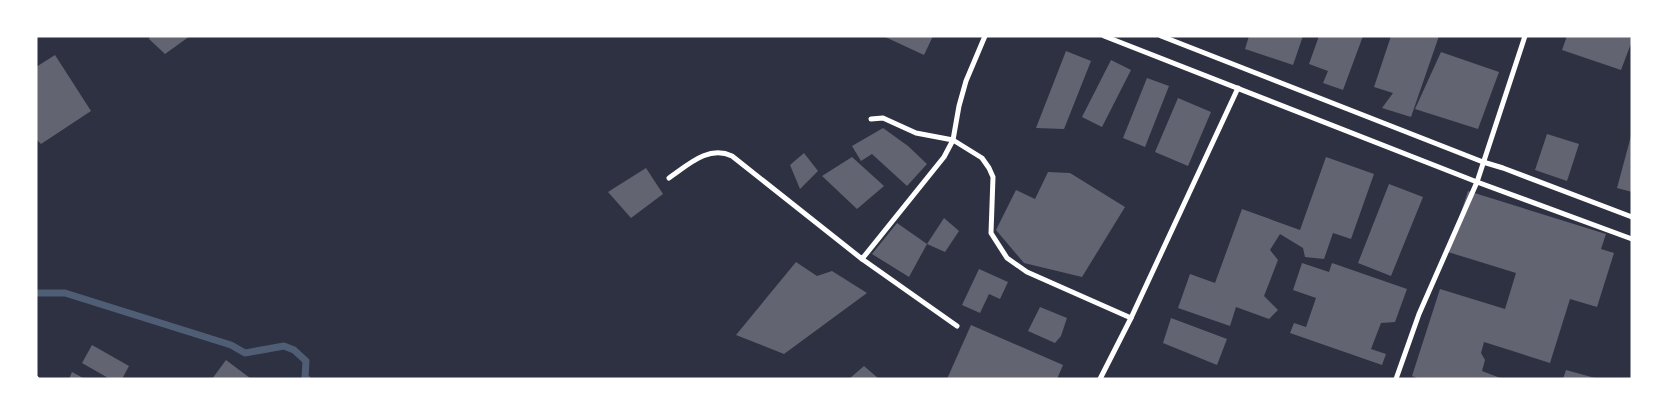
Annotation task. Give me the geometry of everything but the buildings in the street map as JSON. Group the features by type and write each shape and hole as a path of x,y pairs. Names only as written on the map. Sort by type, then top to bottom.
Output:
{"street":[{"path":"862,259 944,157 953,140 966,80 985,36"},
{"path":"1104,36 1476,182 1632,239"},
{"path":"1161,36 1483,162 1632,217"},
{"path":"1396,379 1420,314 1476,182 1525,36"},
{"path":"1100,379 1131,318 1238,88"},
{"path":"871,119 882,118 916,133 953,140 982,158 990,168 993,177 991,234 1007,258 1026,272 1131,318"},
{"path":"669,178 698,157 718,152 732,156 862,259 957,326"}],"waterway":[{"path":"36,293 65,293 231,345 245,353 284,346 294,350 306,361 305,377 307,379"}]}
